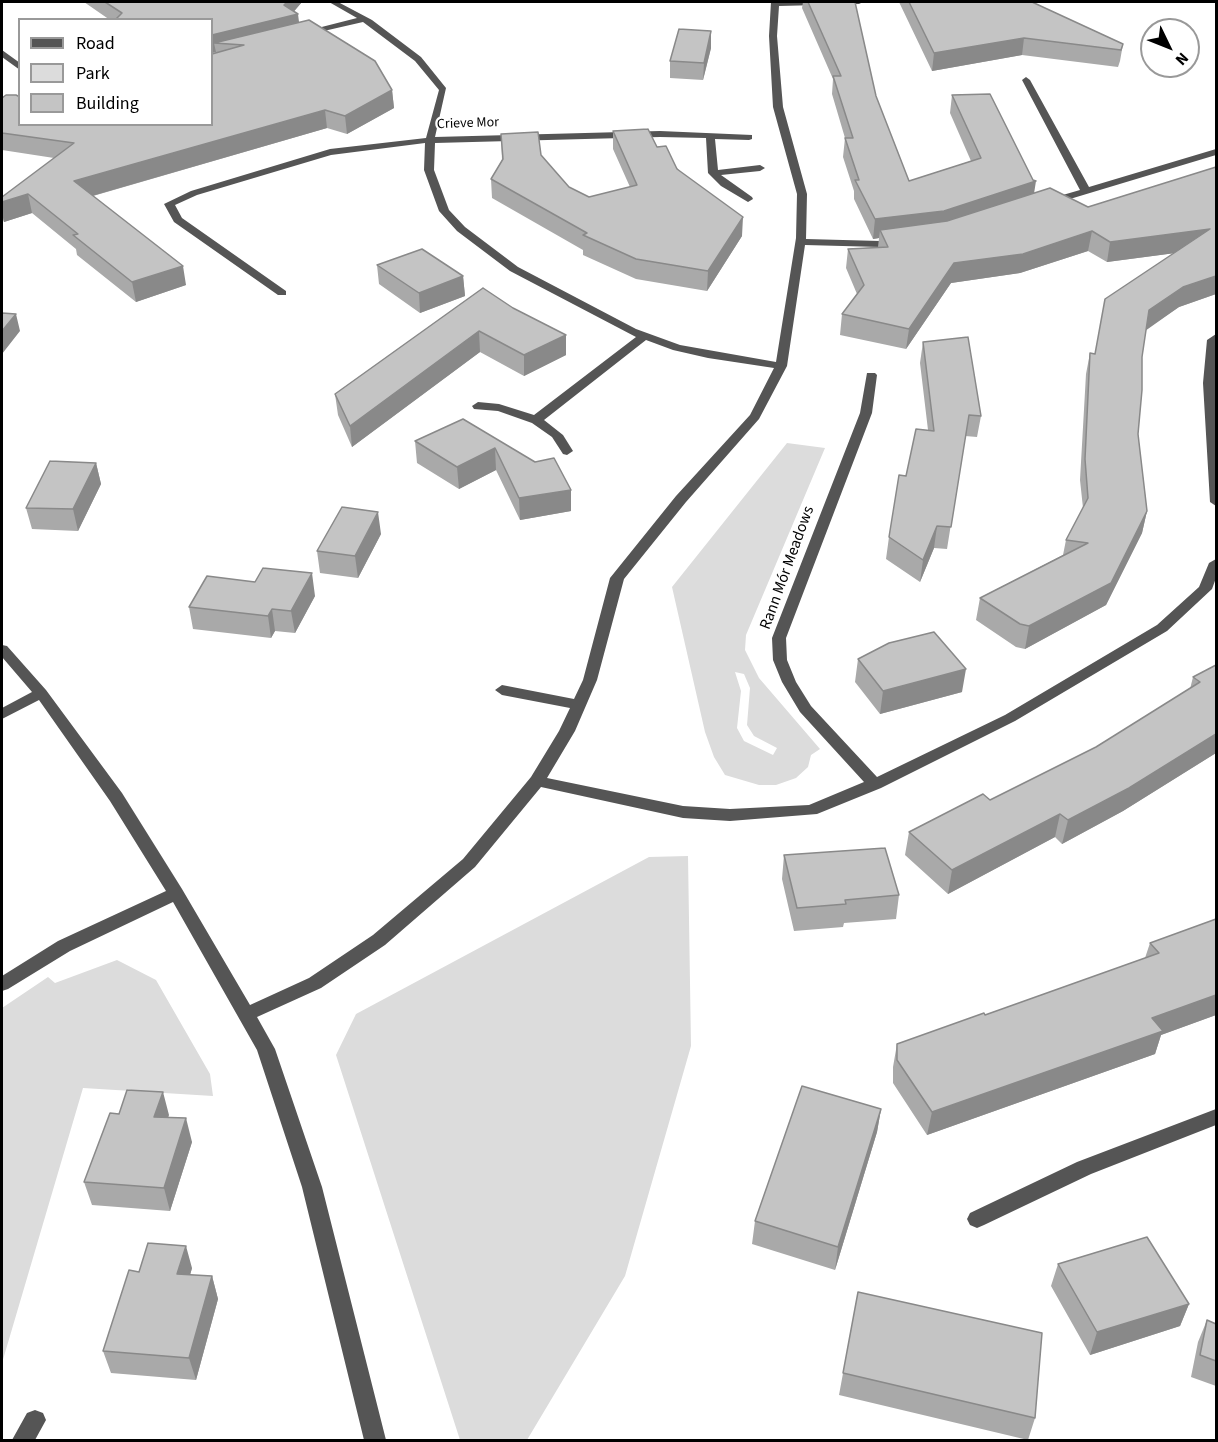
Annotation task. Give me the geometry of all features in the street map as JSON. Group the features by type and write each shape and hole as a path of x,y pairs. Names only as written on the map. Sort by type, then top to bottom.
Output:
{"street":[{"path":"282,293 178,220 169,204 194,193 330,152 430,141 443,90 418,59 364,19 333,2"},
{"path":"246,1014 315,983 379,940 469,863 537,781 567,731 591,680 617,578 681,499 755,416 781,366 794,294 800,242 802,194 778,107 773,36 775,3 859,2"},
{"path":"298,36 364,19"},
{"path":"2,53 18,65"},
{"path":"1026,80 1085,189"},
{"name":"Crieve Mor","path":"749,137 638,135 430,141 429,170 444,211 461,229 514,269 644,336 708,355 781,366"},
{"path":"710,136 713,173 724,184 748,199"},
{"path":"1032,207 1085,189 1216,152"},
{"path":"713,173 760,168"},
{"path":"800,242 880,244 912,239"},
{"path":"536,420 644,336"},
{"path":"1216,337 1213,340 1209,383 1216,502"},
{"name":"Rann Mór Meadows","path":"871,375 866,413 779,638 780,660 789,682 806,709 875,784"},
{"path":"478,406 499,408 536,420 557,435 567,451"},
{"path":"537,781 683,812 730,815 811,810 875,784 1010,718 1162,628 1205,590 1216,563"},
{"path":"2,649 41,693 116,797 176,893 266,1049 312,1187 375,1440"},
{"path":"502,690 579,705"},
{"path":"2,714 41,693"},
{"path":"2,984 64,946 176,893"},
{"path":"977,1219 1084,1168 1216,1117"},
{"path":"23,1440 35,1420"}],"green space":[{"path":"787,443 825,448 746,635 745,650 759,678 820,749 811,755 808,767 796,778 776,785 759,785 725,775 714,757 705,732 672,587","holes":["735,672 744,674 750,688 747,725 754,736 777,748 773,755 744,741 737,728 741,691"]},
{"path":"688,856 691,1046 625,1276 527,1440 460,1440 336,1055 356,1014 649,857"},
{"path":"117,960 156,980 210,1074 213,1096 83,1088 2,1363 2,1008 48,977 55,983"}],"building":[{"path":"105,2 287,2 284,5 298,14 213,35 213,18 117,18 122,13"},
{"path":"808,2 855,2 876,96 909,181 981,158 952,95 990,94 1033,180 1036,181 944,211 875,219 855,180 859,180 845,138 853,138 833,76 841,76"},
{"path":"909,2 1032,2 1123,44 1121,50 1024,38 934,53"},
{"path":"309,20 375,61 392,90 345,116 325,110 74,181 183,266 132,282 73,235 78,234 28,194 2,202 2,197 74,143 2,133 2,98 6,95 18,96 18,126 213,126 213,54 244,45 214,43"},
{"path":"679,29 711,31 704,63 670,61"},
{"path":"648,129 657,147 666,146 677,169 743,217 708,271 636,259 583,235 587,233 491,179 503,159 501,134 538,132 541,155 569,187 589,197 637,185 613,131"},
{"path":"1216,167 1216,276 1183,287 1149,310 1142,357 1138,434 1147,511 1111,583 1029,626 1020,624 980,598 1088,543 1066,540 1088,498 1085,459 1090,353 1095,354 1105,299 1210,229 1110,242 1092,231 1023,254 954,263 909,329 842,314 864,285 848,249 888,247 880,230 947,221 1050,188 1088,207"},
{"path":"422,249 463,276 419,293 377,265"},
{"path":"483,288 513,308 566,335 524,355 479,331 350,426 335,394"},
{"path":"2,313 16,314 2,331"},
{"path":"968,337 981,416 969,415 951,527 937,526 923,560 889,537 899,475 906,476 916,429 934,431 923,342"},
{"path":"463,419 535,462 554,458 571,490 519,498 495,448 457,467 415,441"},
{"path":"50,461 96,463 73,509 26,508"},
{"path":"342,507 378,512 355,556 317,551"},
{"path":"263,568 312,573 291,611 272,609 268,616 189,607 207,576 255,582"},
{"path":"934,632 966,669 883,691 858,659 889,643"},
{"path":"1216,665 1216,734 1129,788 1068,820 1060,814 952,870 909,832 983,794 990,800 1096,747 1200,682 1193,677"},
{"path":"885,848 899,895 845,900 846,904 797,908 784,855"},
{"path":"1216,919 1216,995 1152,1018 1163,1031 932,1112 897,1060 897,1044 1159,953 1150,943"},
{"path":"802,1086 881,1109 838,1247 755,1221"},
{"path":"127,1090 163,1092 154,1117 186,1118 164,1188 84,1182 110,1113 119,1114"},
{"path":"1147,1237 1189,1304 1097,1332 1058,1264"},
{"path":"148,1243 186,1246 177,1274 212,1276 189,1358 103,1351 129,1270 139,1272"},
{"path":"858,1292 1042,1333 1035,1418 843,1373"},
{"path":"1207,1320 1216,1324 1216,1361 1200,1355"}]}
